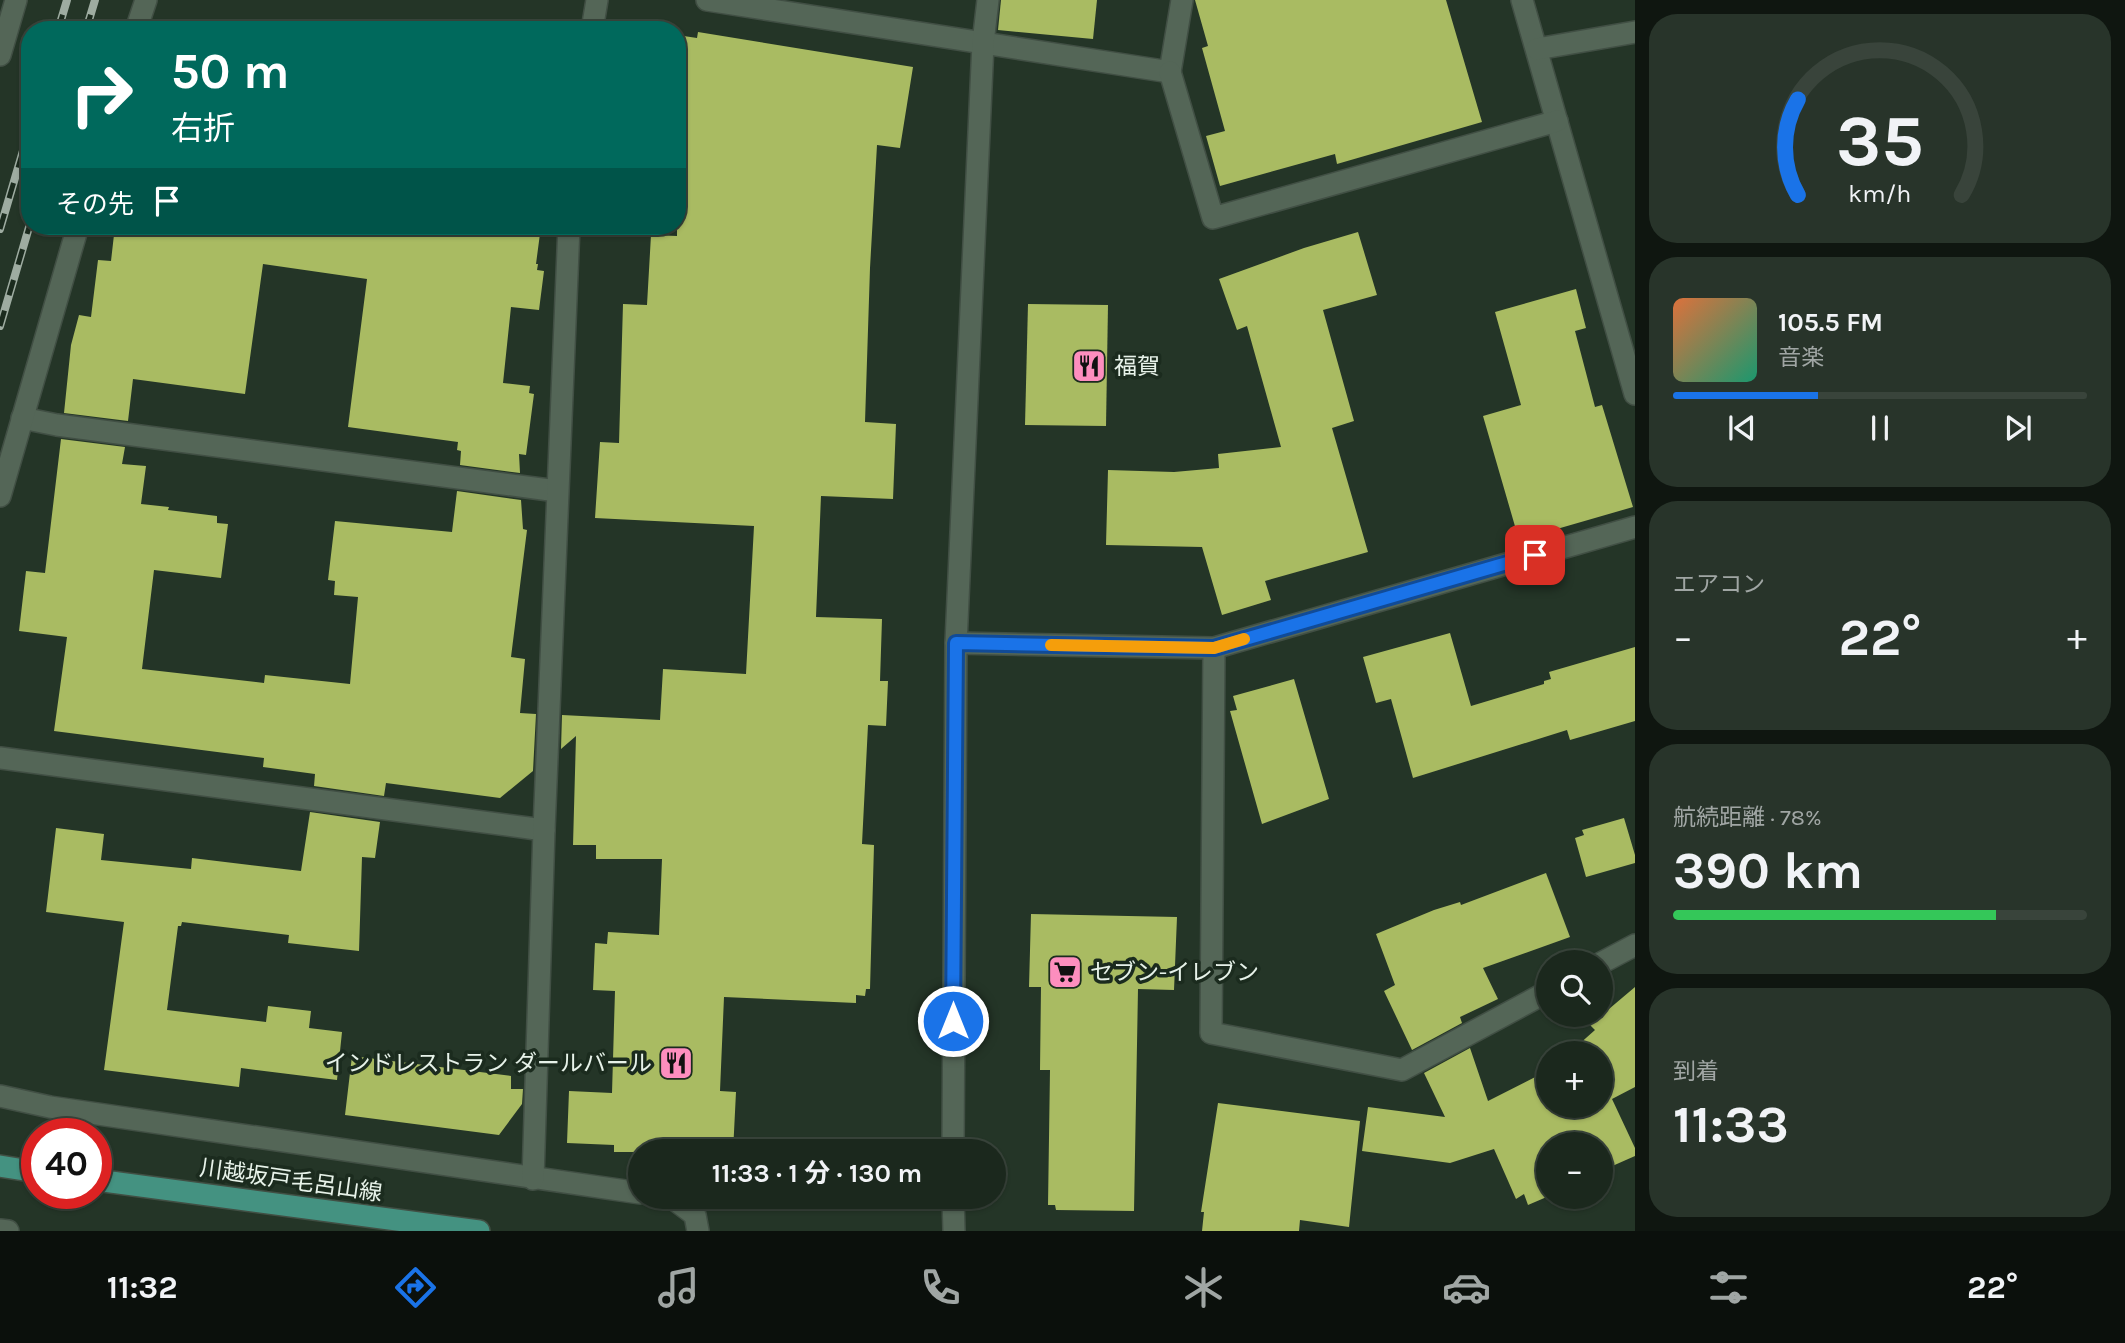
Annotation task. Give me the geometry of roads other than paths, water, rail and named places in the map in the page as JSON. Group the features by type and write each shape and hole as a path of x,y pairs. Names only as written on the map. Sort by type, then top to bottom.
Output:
{"main road":[{"path":"0,1167 21,1169"},
{"name":"川越坂戸毛呂山線","path":"112,1182 479,1231"}],"street":[{"path":"0,55 16,0"},
{"path":"139,21 146,0"},
{"path":"594,21 597,0"},
{"path":"707,0 1170,72"},
{"path":"953,1139 956,643 983,43 988,0"},
{"path":"1182,0 1170,72 1213,218 1557,121"},
{"path":"1522,0 1635,394"},
{"path":"1537,49 1635,32"},
{"path":"0,496 75,235"},
{"path":"533,1179 544,830 569,235"},
{"path":"22,418 57,425 557,491"},
{"path":"956,643 1214,648 1635,527"},
{"path":"1214,648 1212,1033 1402,1070 1536,998"},
{"path":"0,758 544,830"},
{"path":"1613,957 1635,945"},
{"path":"0,1096 50,1107 628,1191"},
{"path":"687,1209 695,1215 698,1231"},
{"path":"953,1209 954,1231"},
{"path":"0,1230 8,1231"}],"railway":[{"path":"61,21 67,0"},
{"path":"89,21 95,0"},
{"path":"0,229 21,158"},
{"path":"0,326 27,235"}],"place":[{"name":"福賀","path":"1089,366"},
{"name":"セブン-イレブン","path":"1065,972"},
{"name":"インドレストラン ダールバール","path":"676,1063"}]}
